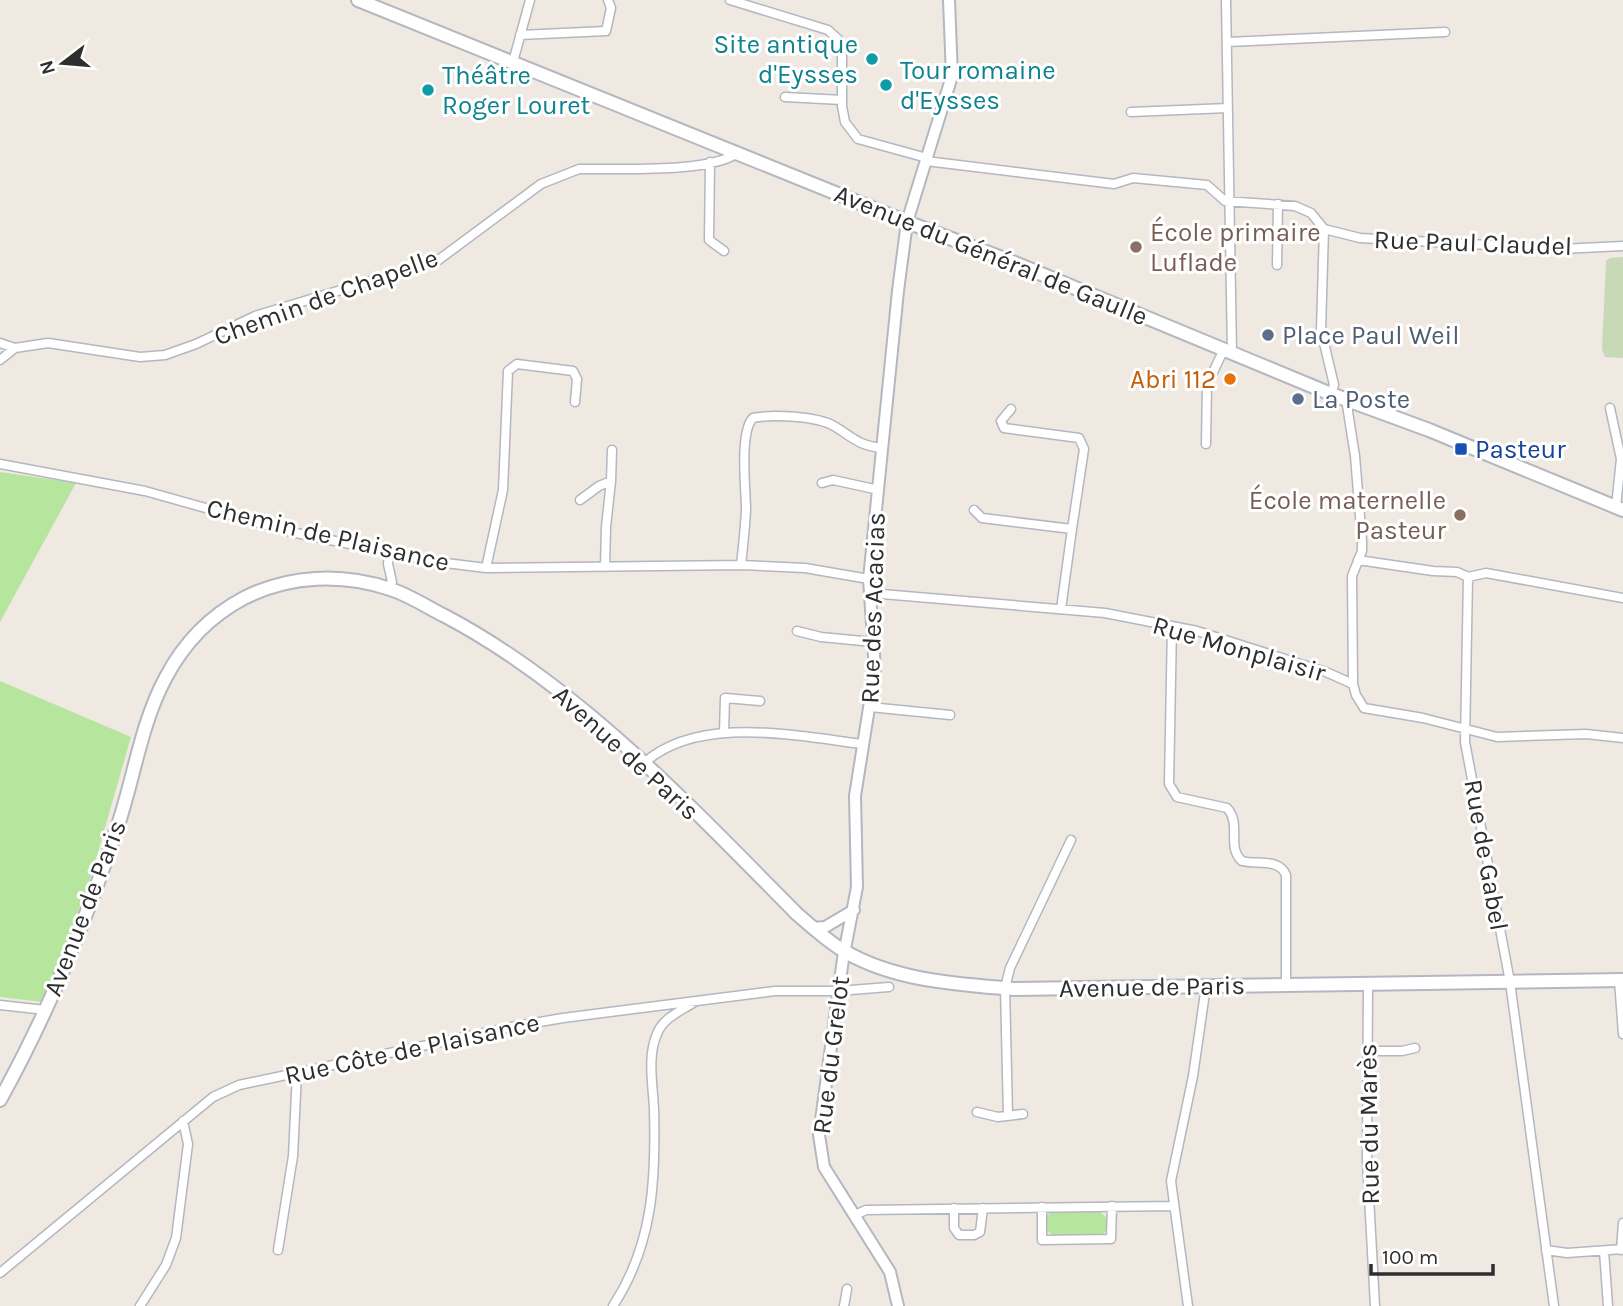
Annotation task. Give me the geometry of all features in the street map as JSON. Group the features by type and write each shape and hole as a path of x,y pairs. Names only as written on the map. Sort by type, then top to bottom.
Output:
{"main road":[{"name":"Avenue du Général de Gaulle","path":"358,0 1010,261 1331,394 1429,430 1619,509"},
{"name":"Avenue de Paris","path":"0,1100 45,1010 86,918 118,827 150,712 165,678 183,649 205,625 229,606 256,592 284,583 317,578 352,580 387,588 485,637 580,707 813,928 845,952 910,976 941,983 1006,988 1621,980"}],"street":[{"path":"513,62 530,0"},
{"path":"520,35 606,31 611,8 608,0"},
{"path":"730,0 828,30 839,40 845,122 858,139 926,160 1114,184 1133,178 1207,185 1225,201 1296,205 1311,213 1324,229 1321,330 1334,385 1331,394"},
{"name":"Rue des Acacias","path":"845,952 857,887 855,796 875,670 869,579 882,448 907,222 952,76 949,0"},
{"path":"1206,444 1207,385 1228,351 1230,201 1226,0"},
{"path":"1227,42 1445,32"},
{"path":"785,97 842,100"},
{"path":"1130,112 1228,108"},
{"name":"Chemin de Chapelle","path":"15,348 48,343 140,357 164,355 196,344 255,316 437,261 541,184 561,175 579,169 695,166 732,157 739,152"},
{"path":"710,162 709,240 724,251"},
{"path":"1277,265 1278,204"},
{"name":"Rue Paul Claudel","path":"1324,229 1373,239 1561,249 1623,246"},
{"path":"0,343 15,348"},
{"path":"0,360 15,348"},
{"path":"486,568 503,490 508,371 517,364 530,363 573,370 577,379 575,402"},
{"path":"1346,399 1361,513 1362,551 1352,576 1353,684"},
{"path":"1610,408 1621,459 1619,509"},
{"path":"1011,409 1001,421 1004,428 1079,438 1084,449 1061,609"},
{"path":"741,565 746,510 746,436 749,421 753,418 818,420 834,426 854,441 882,448"},
{"path":"605,567 612,450"},
{"name":"Chemin de Plaisance","path":"0,464 145,491 291,532 389,554 486,568 741,565 805,568 869,579"},
{"path":"822,483 834,480 878,490"},
{"path":"579,500 598,486 611,481"},
{"path":"974,510 982,518 1072,529"},
{"path":"387,588 391,582 389,554"},
{"path":"1358,560 1457,572 1468,577 1486,573 1623,598"},
{"name":"Rue de Gabel","path":"1468,577 1465,728 1510,982 1554,1306"},
{"name":"Rue Monplaisir","path":"870,593 1104,613 1172,626 1326,672 1353,684 1364,708 1465,728"},
{"path":"1172,626 1169,784 1177,797 1227,808 1235,821 1234,850 1242,861 1277,864 1284,869 1286,985"},
{"path":"797,631 821,637 873,642"},
{"path":"723,733 725,698 760,701"},
{"path":"870,707 950,715"},
{"path":"1465,728 1497,737 1586,734 1623,738"},
{"path":"643,764 654,753 671,744 723,733 764,733 863,744"},
{"path":"1008,1115 1006,988 1010,968 1071,839"},
{"path":"813,928 825,927 854,910"},
{"name":"Rue du Grelot","path":"845,952 819,1144 824,1167 890,1272 898,1306"},
{"path":"839,986 848,969 866,961"},
{"path":"1621,980 1623,1034"},
{"name":"Rue du Marès","path":"1368,984 1367,1160 1375,1306"},
{"name":"Rue Côte de Plaisance","path":"0,1273 213,1097 239,1085 516,1026 775,991 839,986 889,987"},
{"path":"1188,1306 1171,1181 1193,1076 1206,986"},
{"path":"613,1306 628,1283 644,1242 651,1203 654,1137 652,1055 656,1034 666,1019 698,1000"},
{"path":"0,1004 45,1010"},
{"path":"1367,1051 1402,1051 1415,1048"},
{"path":"278,1250 293,1156 297,1073"},
{"path":"977,1112 998,1117 1023,1114"},
{"path":"140,1306 166,1265 176,1238 188,1144 183,1121"},
{"path":"1042,1207 1042,1240 1111,1239 1112,1206"},
{"path":"855,1214 866,1210 1174,1206"},
{"path":"954,1208 954,1228 959,1235 974,1235 980,1232 983,1208"},
{"path":"1546,1250 1567,1253 1622,1250 1623,1223"},
{"path":"1604,1251 1608,1306"},
{"path":"844,1306 847,1289"}],"green space":[{"path":"1623,257 1623,358 1605,357 1602,349 1606,261"},
{"path":"0,472 76,483 0,622"},
{"path":"0,681 131,737 89,883 43,1002 0,997"},
{"path":"1051,1212 1100,1212 1108,1219 1108,1229 1101,1236 1053,1236 1044,1227 1045,1218"}],"place":[{"name":"Site antique d'Eysses","path":"872,59"},
{"name":"Tour romaine d'Eysses","path":"886,85"},
{"name":"Théâtre Roger Louret","path":"428,90"},
{"name":"École primaire Luflade","path":"1136,247"},
{"name":"Place Paul Weil","path":"1268,335"},
{"name":"Abri 112","path":"1230,379"},
{"name":"La Poste","path":"1298,399"},
{"name":"Pasteur","path":"1461,449"},
{"name":"École maternelle Pasteur","path":"1460,515"}]}
